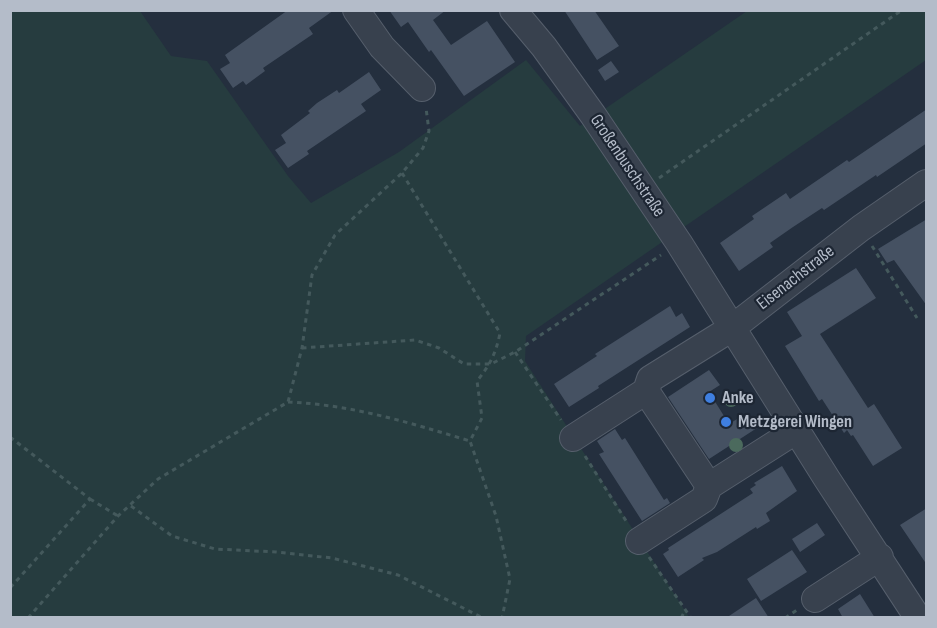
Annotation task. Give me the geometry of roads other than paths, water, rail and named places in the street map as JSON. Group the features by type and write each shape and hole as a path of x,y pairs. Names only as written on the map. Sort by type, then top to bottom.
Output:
{"street":[{"path":"356,10 381,46 422,88"},
{"name":"Großenbuschstraße","path":"513,10 544,47 593,115 679,243 827,479 918,618"},
{"name":"Eisenachstraße","path":"732,328 861,228 927,183"},
{"path":"573,438 646,391 650,379 732,328"},
{"path":"646,391 709,486"},
{"path":"639,541 704,499 709,486 797,430"},
{"path":"815,598 879,557"}],"place":[{"name":"Anke","path":"710,398"},
{"name":"Metzgerei Wingen","path":"726,422"}]}
